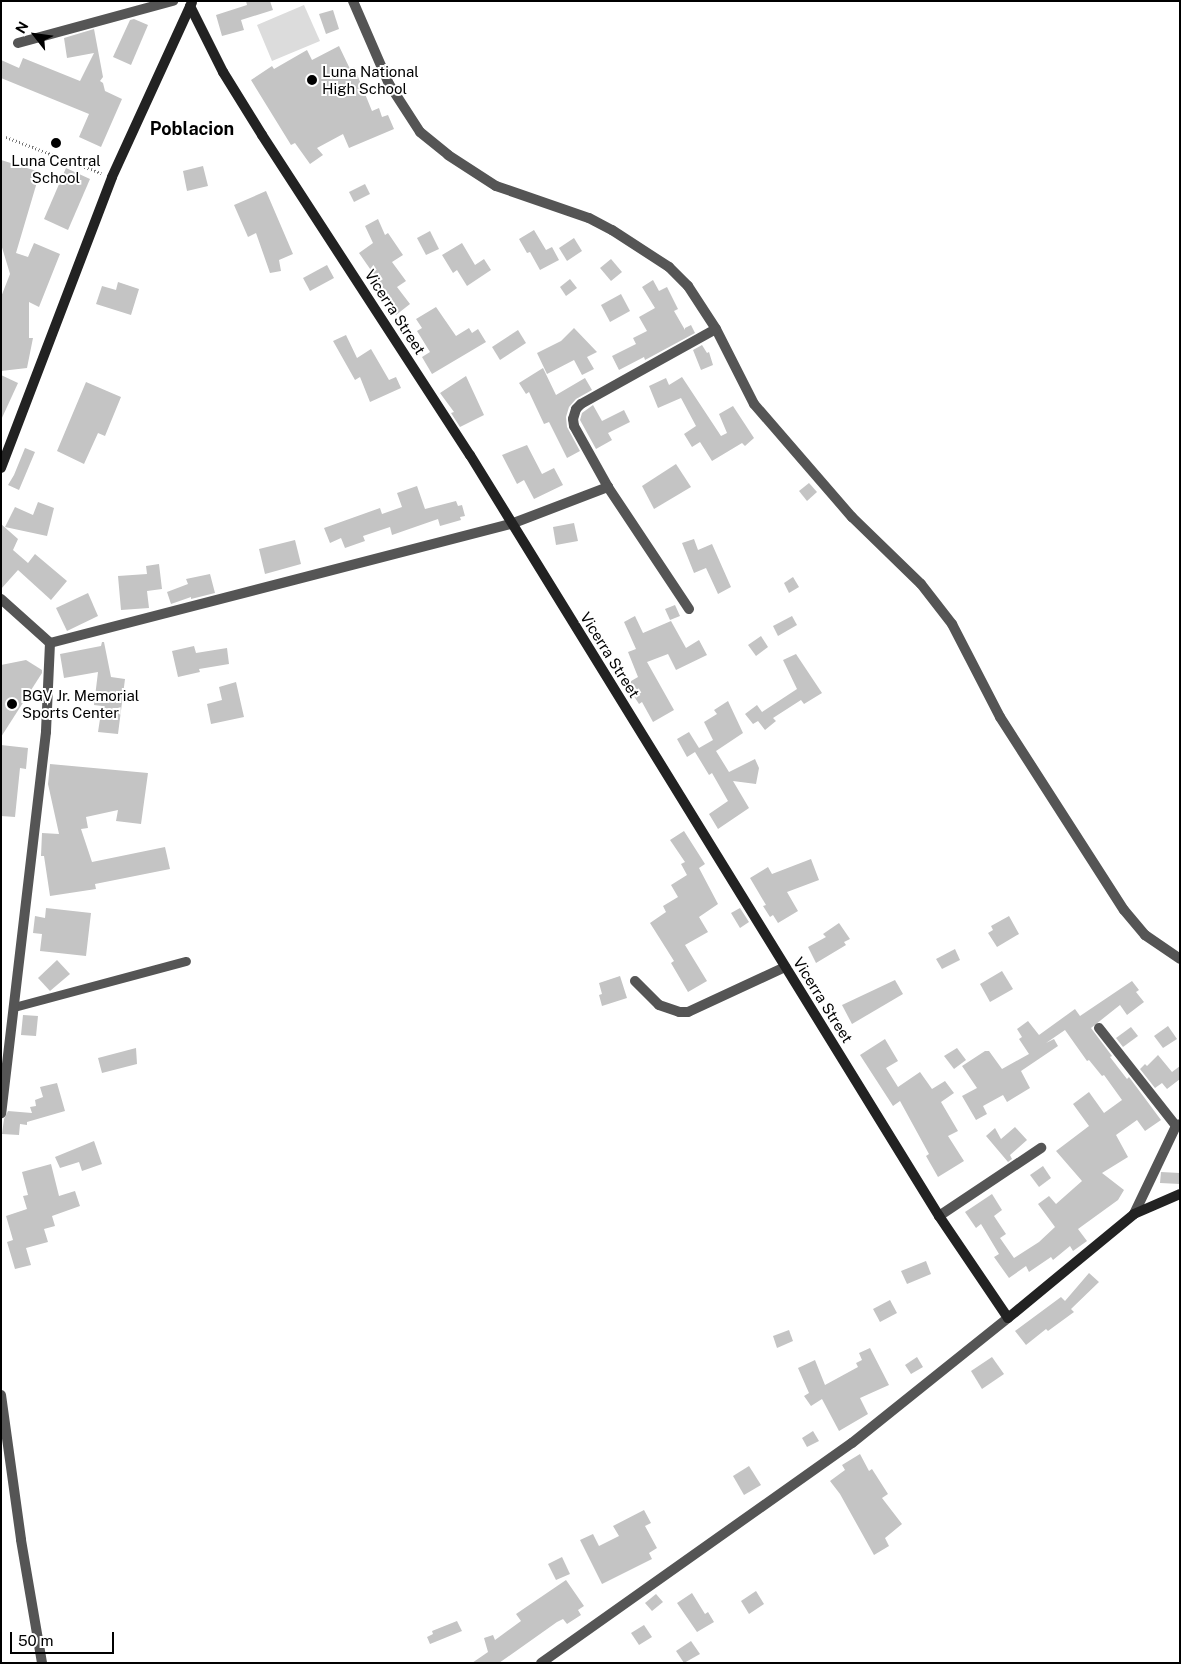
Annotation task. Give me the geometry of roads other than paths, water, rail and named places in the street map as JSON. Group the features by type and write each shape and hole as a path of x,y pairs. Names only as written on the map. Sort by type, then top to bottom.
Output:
{"main road":[{"path":"1,468 112,177 190,3"},
{"name":"Vicerra Street","path":"190,3 224,72 262,135 470,455 939,1216 1008,1318"},
{"path":"1008,1318 1134,1214 1180,1194"}],"street":[{"path":"18,43 173,1"},
{"path":"353,1 389,84 420,132 448,155 496,186 589,218 612,230 669,267 688,286 716,329 754,404 852,517 921,584 952,624 1000,717 1124,910 1145,935 1180,959"},
{"path":"689,609 608,487 574,426 573,419 576,409 716,329"},
{"path":"50,643 511,524 608,487"},
{"path":"1,599 50,643"},
{"path":"1,1113 46,732 50,643"},
{"path":"635,981 659,1005 679,1012 688,1012 785,967"},
{"path":"1099,1028 1178,1125 1134,1214"},
{"path":"939,1216 1041,1148"},
{"path":"541,1663 852,1442 1008,1318"},
{"path":"1,1395 21,1540 42,1663"}],"lane":[{"path":"14,1007 186,961"}],"place":[{"name":"Luna National High School","path":"312,80"},
{"name":"Luna Central School","path":"56,143"},
{"name":"BGV Jr. Memorial Sports Center","path":"12,704"}],"district":[{"name":"Poblacion","path":"192,129"}]}
